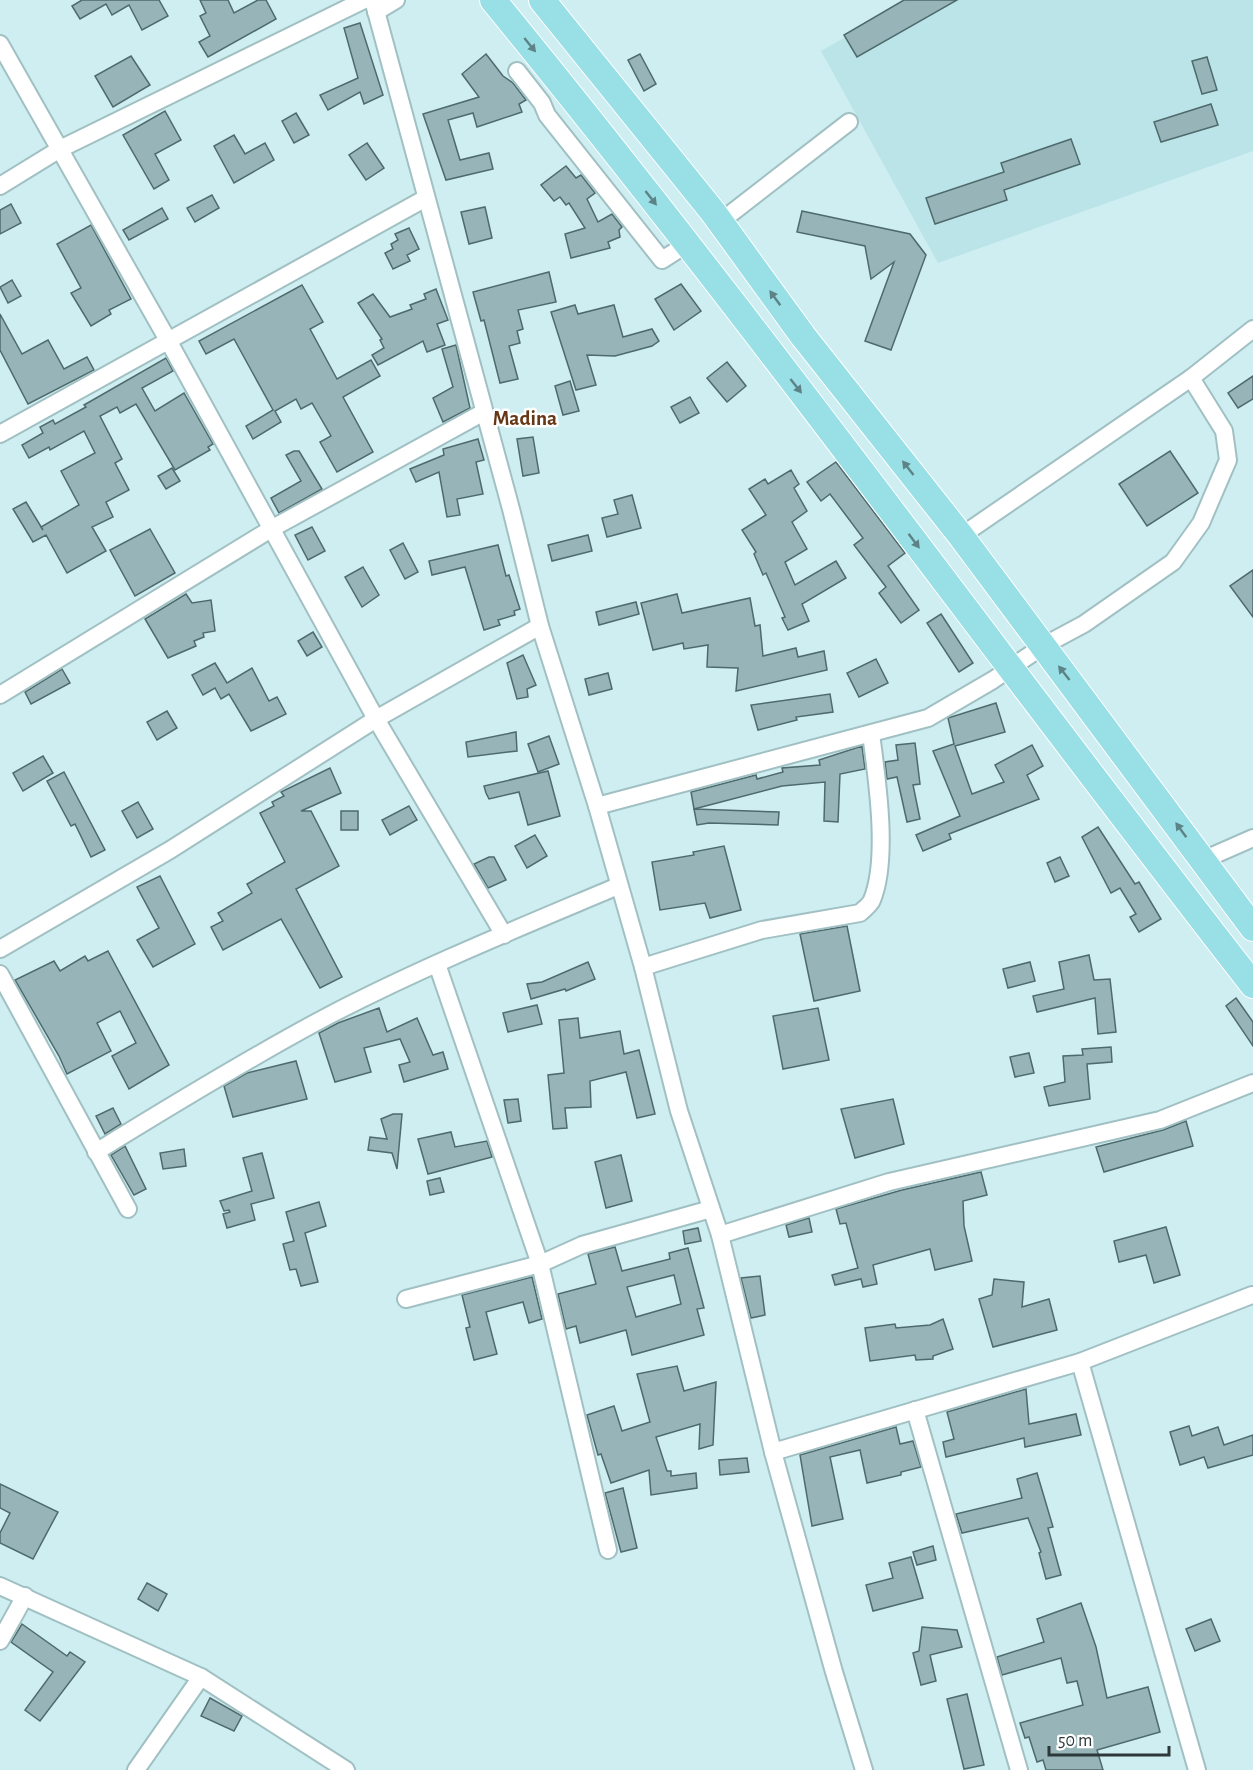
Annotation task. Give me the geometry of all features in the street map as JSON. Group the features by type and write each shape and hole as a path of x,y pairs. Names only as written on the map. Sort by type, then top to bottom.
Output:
{"main road":[{"path":"493,0 687,244 1010,668 1244,954 1253,985"},
{"path":"542,0 720,222 803,336 961,536 1253,928"},
{"path":"773,356 803,336"}],"street":[{"path":"0,186 60,149 371,4 396,0"},
{"path":"371,4 426,198 540,626 597,806 643,967 679,1111 720,1235 773,1452 834,1672 864,1770"},
{"path":"0,44 169,342 376,719 504,935"},
{"path":"517,71 542,103 547,115 662,260 687,244"},
{"path":"542,103 564,87"},
{"path":"720,222 849,122"},
{"path":"0,434 426,198"},
{"path":"961,536 1191,378 1253,329"},
{"path":"597,806 928,718 1043,646 1084,624 1173,562 1201,523 1228,460 1224,431 1191,378"},
{"path":"0,695 271,529 484,412"},
{"path":"0,949 170,850 376,719 540,626"},
{"path":"643,967 762,930 860,913 871,903 877,883 880,841 871,734"},
{"path":"1203,860 1253,838"},
{"path":"96,1152 196,1090 329,1016 437,964 618,886"},
{"path":"437,964 540,1264 608,1550"},
{"path":"0,974 128,1209"},
{"path":"720,1235 890,1182 1160,1120 1253,1083"},
{"path":"406,1299 540,1264 582,1245 711,1209"},
{"path":"773,1452 1080,1362 1252,1295"},
{"path":"1080,1362 1197,1770"},
{"path":"915,1410 1019,1770"},
{"path":"0,1586 201,1677 346,1770"},
{"path":"0,1641 26,1596"},
{"path":"136,1770 201,1677"}],"shaded area":[{"path":"911,0 1253,0 1253,151 938,263 821,51"}],"building":[{"path":"82,0 159,0 168,16 142,30 129,5 112,15 106,4 80,19 72,6"},
{"path":"200,0 228,0 234,13 258,0 266,0 276,19 208,57 199,42 210,36 200,16 206,13"},
{"path":"904,0 957,0 857,57 844,35"},
{"path":"360,23 383,95 364,104 360,92 328,110 320,95 358,78 344,28"},
{"path":"486,54 526,100 519,104 522,112 477,127 473,113 448,120 460,160 489,153 493,169 446,180 423,114 479,97 462,74"},
{"path":"640,54 656,84 644,91 628,60"},
{"path":"131,56 150,85 113,107 95,76"},
{"path":"1207,57 1217,90 1202,94 1192,61"},
{"path":"1211,104 1218,125 1161,142 1154,122"},
{"path":"165,111 181,140 155,154 169,180 154,189 123,135"},
{"path":"296,113 309,135 294,143 282,121"},
{"path":"234,135 245,154 265,143 274,160 234,183 214,146"},
{"path":"1071,139 1080,164 1004,190 1007,200 935,224 926,198 1004,172 1001,163"},
{"path":"367,143 384,168 366,180 349,155"},
{"path":"566,166 576,178 581,175 595,193 587,199 598,222 612,214 622,227 619,230 620,237 608,242 610,248 571,258 565,234 585,228 569,203 566,205 560,197 554,201 541,185"},
{"path":"212,195 219,208 195,222 187,208"},
{"path":"11,204 21,223 0,234 0,210"},
{"path":"485,207 492,238 469,244 461,212"},
{"path":"162,208 168,219 129,240 123,230"},
{"path":"802,211 910,234 926,255 891,350 865,341 894,262 871,279 865,246 797,232"},
{"path":"91,225 131,299 109,310 111,314 91,326 71,293 81,288 57,244"},
{"path":"409,228 419,249 407,255 410,261 393,269 385,253 393,249 391,244 398,240 395,234"},
{"path":"549,272 556,302 518,310 523,329 517,331 520,343 509,346 518,379 500,383 484,320 481,321 473,292"},
{"path":"12,280 21,296 8,303 0,287"},
{"path":"681,284 701,311 674,330 655,299"},
{"path":"302,285 323,322 310,329 337,379 371,360 380,376 343,397 373,452 337,472 320,442 331,436 312,403 301,409 296,399 275,411 281,422 253,439 246,426 273,410 234,339 206,354 199,341"},
{"path":"436,289 448,320 437,324 445,345 427,352 423,341 378,365 372,355 384,348 380,340 382,339 358,303 373,294 390,317 412,309 410,305 426,299 424,294"},
{"path":"575,305 578,314 614,305 623,337 652,329 659,341 652,346 615,356 587,355 596,385 576,390 551,312"},
{"path":"0,314 22,354 48,340 64,369 87,357 94,370 28,404 0,350"},
{"path":"456,345 470,408 443,422 433,398 453,387 442,349"},
{"path":"166,358 173,371 142,388 155,411 184,393 213,444 208,447 210,450 175,470 136,404 120,413 117,407 100,416 122,459 115,463 129,490 106,502 113,517 92,527 106,551 67,573 46,535 33,542 13,509 26,502 41,527 79,505 61,471 95,453 84,431 50,450 49,447 29,458 22,445 43,433 40,427 53,420 55,424"},
{"path":"727,362 746,386 727,402 707,378"},
{"path":"1253,376 1253,399 1238,408 1228,393"},
{"path":"570,381 579,411 563,415 555,386"},
{"path":"690,397 699,413 680,423 671,407"},
{"path":"533,437 539,473 523,476 517,439"},
{"path":"478,439 484,460 476,462 483,494 457,499 460,515 447,517 439,472 416,482 410,469 444,455 443,449"},
{"path":"299,451 322,489 279,513 271,498 301,481 286,455"},
{"path":"1170,451 1198,493 1147,526 1119,484"},
{"path":"836,462 905,553 888,566 919,610 901,623 879,593 886,587 854,545 863,538 830,494 821,501 807,482"},
{"path":"172,468 180,481 166,489 158,476"},
{"path":"791,470 799,484 794,488 807,511 792,522 807,549 785,562 795,585 836,561 846,578 802,604 809,621 788,630 782,618 785,617 766,573 763,575 754,554 756,552 742,530 766,515 749,489 765,479 768,484"},
{"path":"632,495 641,528 607,537 602,518 618,514 614,500"},
{"path":"312,527 325,551 308,560 295,535"},
{"path":"150,529 175,573 135,596 110,550"},
{"path":"588,535 592,551 552,561 548,545"},
{"path":"403,543 418,572 405,579 390,550"},
{"path":"498,545 506,576 509,575 520,609 514,611 515,615 498,620 500,625 484,630 465,567 432,575 429,561"},
{"path":"363,567 379,595 362,607 345,577"},
{"path":"1253,570 1253,617 1230,586"},
{"path":"186,594 192,603 211,600 215,631 203,633 204,637 194,641 196,646 168,658 145,619"},
{"path":"677,594 682,613 750,598 755,626 760,625 763,656 796,648 798,657 824,651 827,670 736,691 738,668 707,667 708,645 684,649 683,643 653,650 641,603"},
{"path":"636,602 639,614 599,625 596,612"},
{"path":"941,614 973,663 959,672 927,623"},
{"path":"313,632 322,647 307,656 298,641"},
{"path":"523,655 536,685 527,689 528,697 517,699 507,663"},
{"path":"876,659 888,683 859,697 847,673"},
{"path":"215,663 227,683 252,668 269,701 277,697 286,714 251,731 229,694 221,699 215,688 203,695 192,675"},
{"path":"62,669 70,683 31,704 25,692"},
{"path":"608,673 612,689 589,695 585,679"},
{"path":"830,694 833,712 796,717 797,720 758,730 751,705"},
{"path":"996,703 1005,732 955,746 972,794 1004,782 995,765 1032,745 1043,766 1027,775 1039,799 949,834 951,839 923,851 916,835 960,816 933,751 954,744 948,718"},
{"path":"167,711 177,728 157,740 147,722"},
{"path":"516,732 517,751 468,757 466,742"},
{"path":"549,736 559,764 538,772 528,744"},
{"path":"915,743 920,784 913,785 920,819 907,822 897,777 887,779 885,762 898,760 896,745"},
{"path":"862,746 865,769 840,774 838,822 824,821 825,782 782,786 694,809 691,792 756,775 757,779 783,772 782,768 820,765 819,760"},
{"path":"43,756 53,773 23,791 13,773"},
{"path":"330,768 341,793 301,811 311,811 339,866 296,889 342,977 320,988 281,919 223,950 211,927 223,921 218,913 252,893 247,884 285,862 260,813 274,806 272,802 284,796 281,792"},
{"path":"548,771 560,816 528,825 519,792 489,799 486,793 484,786"},
{"path":"64,772 105,850 91,857 75,824 71,826 47,781"},
{"path":"138,802 153,829 137,838 122,811"},
{"path":"409,806 417,820 390,835 382,820"},
{"path":"694,809 779,812 778,825 709,823 697,825"},
{"path":"341,811 358,811 358,830 341,830"},
{"path":"1098,827 1135,884 1139,882 1161,919 1139,932 1130,917 1136,914 1120,888 1111,893 1082,837"},
{"path":"535,835 547,856 527,868 515,846"},
{"path":"724,846 741,910 710,918 705,903 660,910 652,862 694,855 693,852"},
{"path":"494,857 506,880 488,888 474,864"},
{"path":"1060,857 1069,876 1055,882 1047,863"},
{"path":"160,876 195,944 153,967 137,940 159,928 137,887"},
{"path":"847,926 860,991 814,1001 800,934"},
{"path":"108,951 169,1065 129,1089 112,1056 136,1043 120,1011 97,1023 111,1051 67,1074 15,980 54,961 60,971 85,956 88,961"},
{"path":"1089,955 1094,980 1110,979 1116,1032 1098,1034 1095,998 1037,1012 1033,996 1064,989 1059,962"},
{"path":"588,962 595,979 566,991 565,989 531,999 527,984 542,982"},
{"path":"1030,962 1035,981 1008,988 1003,969"},
{"path":"1236,998 1253,1022 1253,1046 1226,1006"},
{"path":"537,1005 542,1024 508,1032 503,1013"},
{"path":"379,1008 387,1032 417,1018 433,1055 443,1052 448,1069 404,1082 399,1065 410,1062 400,1039 364,1048 371,1072 335,1082 319,1033 338,1023"},
{"path":"818,1008 829,1060 783,1069 773,1016"},
{"path":"578,1018 580,1038 620,1031 624,1054 639,1050 655,1114 637,1118 626,1072 590,1081 591,1107 565,1108 567,1128 553,1129 548,1075 564,1073 559,1020"},
{"path":"1111,1047 1112,1062 1087,1064 1090,1099 1049,1106 1044,1087 1065,1082 1063,1056 1083,1055 1082,1049"},
{"path":"1029,1053 1034,1073 1015,1077 1010,1057"},
{"path":"296,1061 307,1099 233,1117 224,1086 247,1073"},
{"path":"518,1099 521,1121 508,1123 504,1100"},
{"path":"893,1099 904,1144 855,1158 841,1109"},
{"path":"113,1108 121,1124 105,1134 96,1116"},
{"path":"393,1114 402,1114 397,1169 392,1153 368,1150 370,1137 387,1139 381,1119"},
{"path":"1186,1121 1193,1146 1104,1172 1096,1147 1163,1130"},
{"path":"451,1132 455,1147 487,1141 492,1157 428,1174 418,1139"},
{"path":"125,1146 146,1189 134,1195 111,1155"},
{"path":"184,1149 186,1166 163,1169 160,1153"},
{"path":"262,1153 274,1198 251,1204 255,1220 227,1228 223,1214 230,1212 229,1210 224,1211 220,1201 252,1191 243,1158"},
{"path":"621,1155 632,1201 606,1208 595,1162"},
{"path":"981,1172 987,1195 963,1201 964,1226 972,1261 935,1270 930,1249 873,1265 877,1284 863,1287 861,1279 835,1285 832,1275 858,1268 846,1223 840,1224 836,1209 902,1190"},
{"path":"440,1178 444,1192 430,1195 427,1181"},
{"path":"319,1202 326,1226 305,1233 318,1282 301,1286 296,1269 290,1270 283,1244 294,1241 286,1212"},
{"path":"809,1218 812,1232 789,1237 786,1225"},
{"path":"1166,1227 1180,1275 1154,1283 1146,1255 1119,1262 1114,1241"},
{"path":"698,1228 701,1241 685,1244 683,1231"},
{"path":"615,1247 622,1271 670,1259 669,1253 688,1248 704,1308 697,1309 704,1335 632,1355 626,1330 580,1343 576,1326 566,1329 558,1294 596,1284 588,1254","holes":["674,1275 681,1304 636,1317 627,1287"]},
{"path":"760,1276 765,1315 751,1318 741,1278"},
{"path":"532,1277 542,1319 529,1323 523,1302 486,1312 497,1354 474,1360 466,1328 470,1327 462,1295"},
{"path":"994,1279 1024,1282 1022,1307 1049,1299 1057,1330 993,1347 979,1299 992,1295"},
{"path":"943,1319 953,1349 933,1356 933,1359 916,1360 915,1355 870,1361 865,1328 895,1324 896,1328 930,1325"},
{"path":"677,1366 684,1391 716,1382 713,1445 699,1449 700,1424 656,1437 667,1471 671,1471 671,1476 696,1473 697,1488 651,1495 649,1470 611,1483 601,1454 598,1455 587,1415 614,1406 622,1431 650,1422 637,1374"},
{"path":"1026,1389 1029,1424 1076,1414 1081,1435 1025,1447 1024,1438 946,1457 943,1442 954,1439 947,1412"},
{"path":"1189,1426 1192,1436 1218,1427 1224,1445 1253,1435 1253,1455 1208,1468 1204,1457 1180,1465 1170,1432"},
{"path":"896,1427 900,1444 913,1441 921,1467 901,1472 901,1475 867,1483 860,1450 830,1457 843,1519 812,1526 800,1455"},
{"path":"747,1458 749,1472 720,1475 719,1460"},
{"path":"1037,1473 1053,1527 1048,1528 1061,1575 1046,1579 1039,1553 1041,1552 1028,1518 962,1533 956,1514 1022,1498 1017,1479"},
{"path":"0,1484 58,1512 33,1559 0,1543 0,1533 10,1513 0,1508"},
{"path":"623,1488 637,1548 621,1552 605,1493"},
{"path":"933,1546 936,1560 917,1565 913,1552"},
{"path":"911,1557 923,1598 873,1611 866,1585 893,1578 889,1563"},
{"path":"147,1583 167,1594 158,1611 138,1599"},
{"path":"1081,1603 1096,1647 1107,1698 1148,1687 1160,1732 1097,1750 1103,1770 1046,1770 1043,1760 1037,1762 1029,1737 1025,1738 1020,1723 1083,1705 1077,1681 1067,1683 1061,1658 1002,1675 997,1657 1044,1642 1037,1619"},
{"path":"1211,1619 1220,1641 1195,1651 1186,1629"},
{"path":"22,1624 67,1656 70,1652 85,1662 40,1721 25,1710 53,1672 11,1642"},
{"path":"922,1627 957,1630 962,1647 930,1655 936,1681 921,1685 913,1653 919,1651"},
{"path":"967,1694 984,1765 964,1769 947,1699"},
{"path":"210,1698 242,1716 234,1731 201,1716"}],"district":[{"name":"Madina","path":"525,418"}]}
